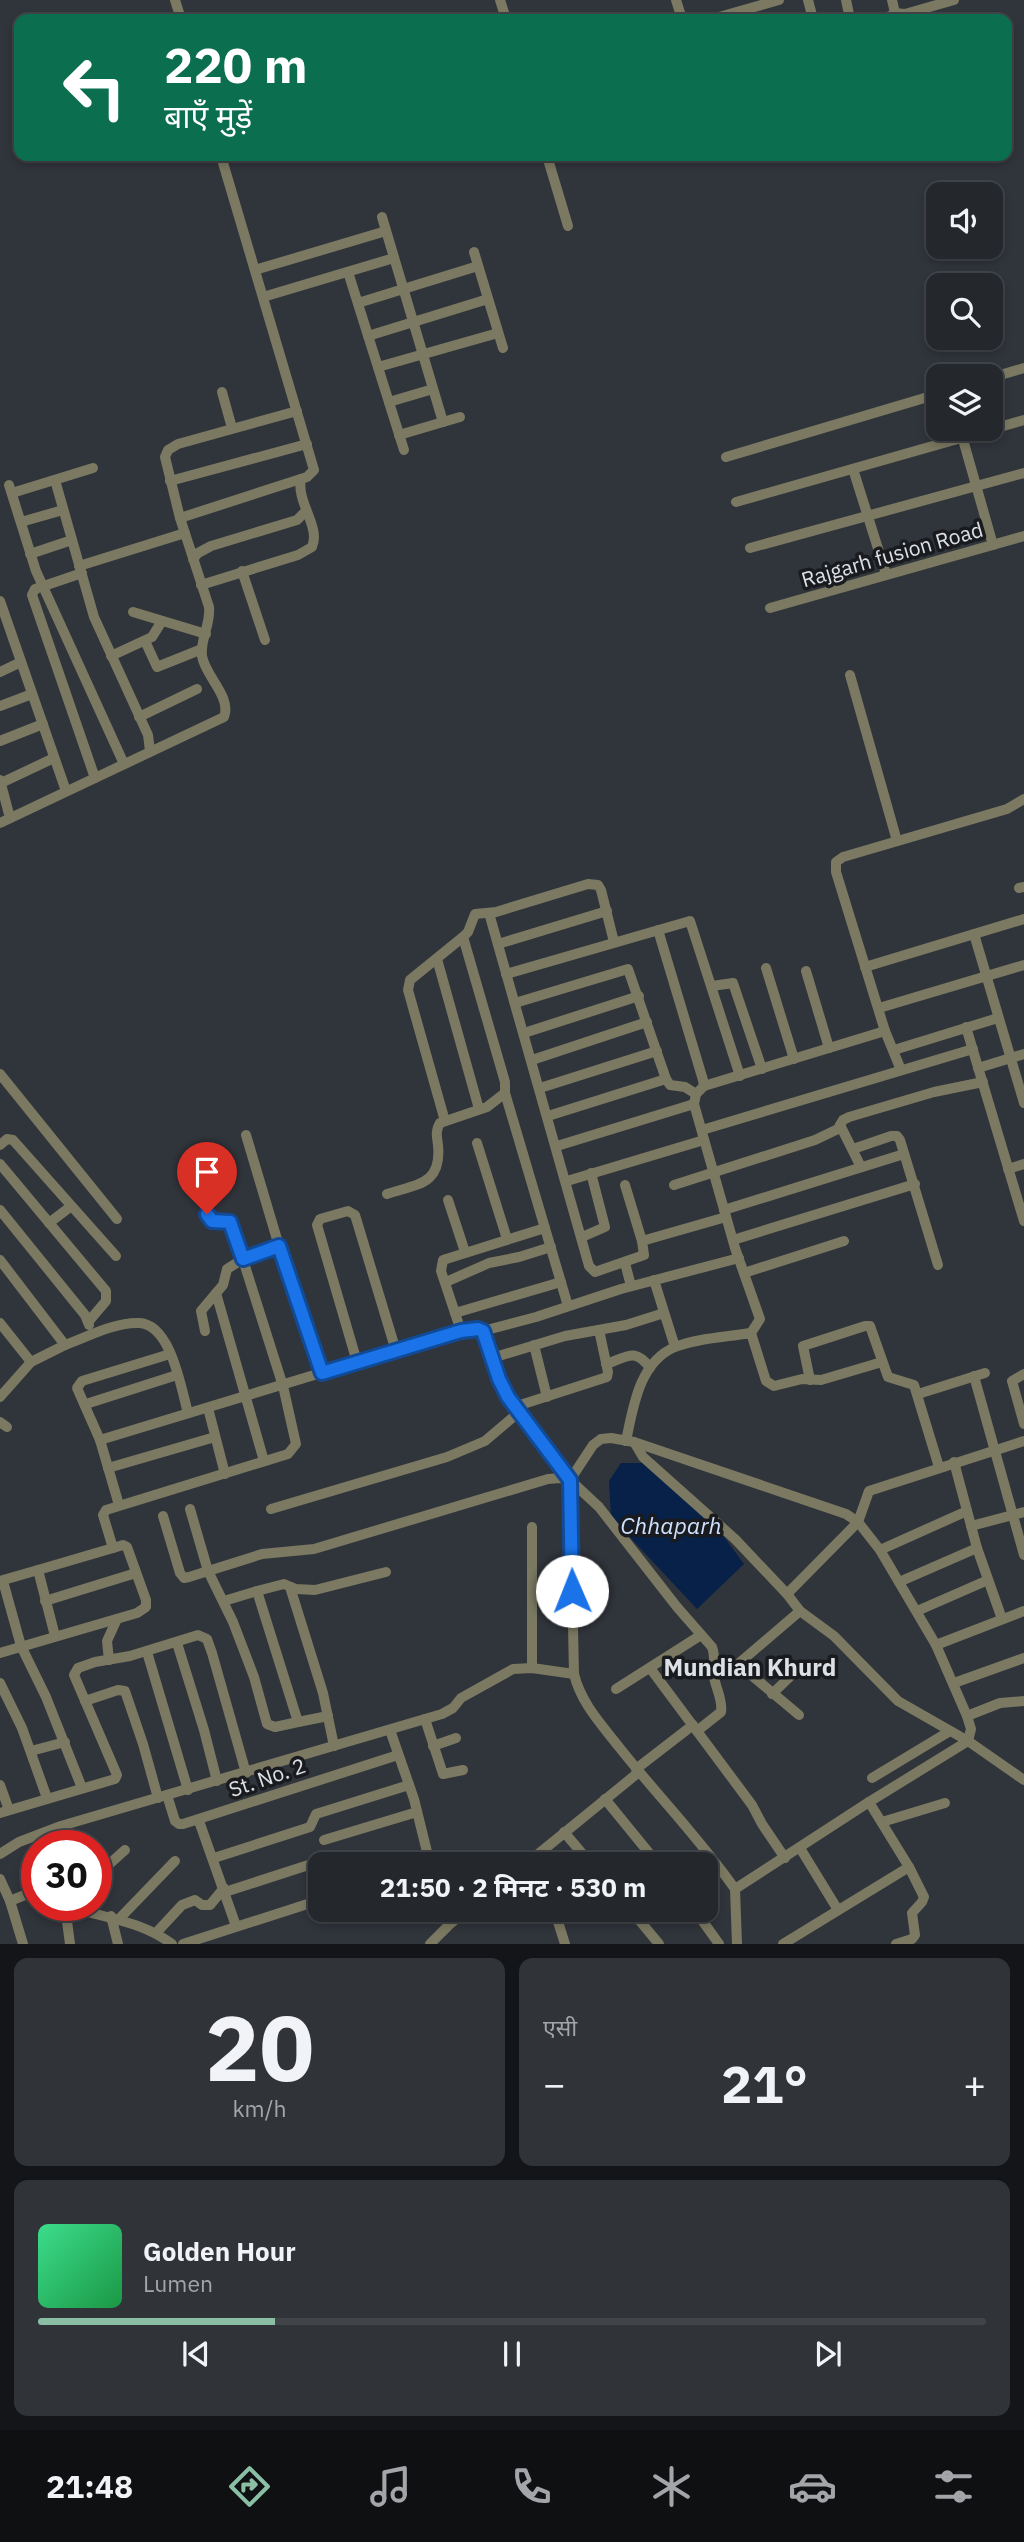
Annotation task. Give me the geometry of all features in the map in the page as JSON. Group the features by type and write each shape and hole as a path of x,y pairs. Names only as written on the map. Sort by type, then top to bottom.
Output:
{"street":[{"path":"730,14 779,0"},
{"path":"905,14 931,3 954,0"},
{"path":"180,517 301,479 312,474 314,470 223,161"},
{"path":"548,161 568,226"},
{"path":"382,217 443,422"},
{"path":"256,270 386,231"},
{"path":"474,252 503,348"},
{"path":"263,297 394,258"},
{"path":"358,303 478,266"},
{"path":"348,272 404,450"},
{"path":"368,335 488,299"},
{"path":"378,367 498,333"},
{"path":"1003,374 1024,368"},
{"path":"389,402 433,389"},
{"path":"222,392 232,428"},
{"path":"726,457 926,398"},
{"path":"54,758 0,782 5,820 224,717 226,707 204,663 202,649 210,617 165,457 172,446 297,411"},
{"path":"399,435 460,417"},
{"path":"1003,424 1024,420"},
{"path":"736,502 853,469 938,441"},
{"path":"964,441 993,545"},
{"path":"170,481 307,444"},
{"path":"93,468 55,480 10,489 42,586 124,764"},
{"path":"853,469 886,574"},
{"path":"750,548 1024,472"},
{"path":"201,585 307,551 315,541 300,492 301,479"},
{"path":"55,480 94,617 150,741 150,751"},
{"path":"21,522 63,510"},
{"path":"193,559 198,553 211,547 297,520 306,511"},
{"path":"95,778 33,599 33,591 81,570 185,533"},
{"name":"Rajgarh fusion Road","path":"770,608 1024,536"},
{"path":"30,554 72,540"},
{"path":"242,571 265,640"},
{"path":"0,603 66,792"},
{"path":"132,612 206,634"},
{"path":"111,656 145,640 157,631 162,621"},
{"path":"0,638 11,633"},
{"path":"145,640 157,667 202,649"},
{"path":"0,672 21,662"},
{"path":"850,676 897,841"},
{"path":"139,717 197,690"},
{"path":"0,706 32,694"},
{"path":"0,741 43,724"},
{"path":"901,1070 885,1031 865,967 836,872 836,862 844,857 1007,810 1024,799"},
{"path":"445,1121 408,990 410,980 463,937 471,926 473,916 594,884 601,890 614,942"},
{"path":"498,944 607,911"},
{"path":"489,913 591,1270 595,1272 644,1255 625,1185"},
{"path":"865,967 1024,919"},
{"path":"506,974 692,922 740,1076"},
{"path":"658,930 698,1095 703,1135 738,1258 760,1319 751,1333 674,1347 659,1357 650,1368 635,1399 630,1442 643,1457 735,1539 800,1611 834,1636 898,1701 968,1741 1024,1780"},
{"path":"974,934 1024,1103"},
{"path":"463,937 505,1082 505,1093 568,1306"},
{"path":"437,959 479,1110"},
{"path":"879,1008 1024,965"},
{"path":"766,968 794,1059"},
{"path":"515,1003 626,969 632,975 666,1079 670,1085 685,1087 698,1095"},
{"path":"806,971 829,1048"},
{"path":"712,986 733,983 762,1069"},
{"path":"524,1033 639,996"},
{"path":"894,1050 999,1018"},
{"path":"532,1060 647,1023"},
{"path":"966,1027 1024,1221"},
{"path":"556,1146 698,1095 740,1076 885,1031"},
{"path":"567,1181 901,1070 973,1049"},
{"path":"540,1088 657,1051"},
{"path":"978,1068 1024,1054"},
{"path":"0,1074 117,1219"},
{"path":"548,1116 666,1079"},
{"path":"674,1185 816,1140 833,1132 849,1117 934,1092 983,1082"},
{"path":"387,1194 425,1182 435,1172 438,1154 437,1128 445,1121 494,1103 505,1093"},
{"path":"840,1125 861,1167"},
{"path":"246,1135 279,1246 322,1373"},
{"path":"853,1149 897,1136 915,1184 937,1265"},
{"path":"0,1145 7,1139 13,1140 116,1256"},
{"path":"478,1143 507,1239"},
{"path":"642,1241 904,1154"},
{"path":"0,1164 106,1291 106,1301 89,1321"},
{"path":"1008,1169 1024,1164"},
{"path":"582,1237 605,1227 591,1173"},
{"path":"113,1548 103,1512 118,1505 288,1454 296,1444 283,1386 230,1222 209,1219 195,1176"},
{"path":"733,1240 915,1184"},
{"path":"448,1200 465,1252"},
{"path":"49,1223 70,1207"},
{"path":"0,1210 89,1321 89,1336"},
{"path":"357,1362 317,1224 320,1219 348,1211 355,1215 396,1351"},
{"path":"461,1331 441,1271 443,1261 545,1228"},
{"path":"744,1273 844,1241"},
{"path":"205,1331 201,1311 223,1285 227,1269 243,1259 279,1246"},
{"path":"446,1282 489,1263 551,1247"},
{"path":"100,1440 461,1331 483,1331 631,1286 738,1258"},
{"path":"0,1260 65,1345"},
{"path":"625,1263 631,1286"},
{"path":"654,1280 674,1347"},
{"path":"455,1313 561,1282"},
{"path":"216,1293 264,1461"},
{"path":"492,1358 664,1313"},
{"path":"0,1397 31,1362 89,1336 141,1322 153,1327 163,1339 188,1413"},
{"path":"810,1380 803,1346 865,1325 870,1326 888,1377 914,1385 939,1467"},
{"path":"1,1328 31,1362"},
{"path":"271,1509 457,1453 485,1441 516,1410 547,1397 603,1380 608,1373 599,1330"},
{"path":"483,1331 499,1379 516,1410 570,1480 611,1521 677,1607 712,1647 715,1654 714,1676 722,1705 721,1712 716,1717 695,1728 637,1770 564,1832 545,1852"},
{"path":"751,1333 766,1381 770,1385 796,1379 821,1380 882,1363"},
{"path":"534,1345 547,1397"},
{"path":"118,1505 100,1440 77,1388 82,1381 170,1354"},
{"path":"606,1364 636,1354 641,1356 650,1368"},
{"path":"918,1394 980,1374 993,1451 1024,1555"},
{"path":"1024,1374 1012,1381 1024,1424"},
{"path":"86,1404 177,1375"},
{"path":"208,1408 225,1474"},
{"path":"108,1468 215,1437"},
{"path":"735,1889 968,1741 971,1730 967,1716 936,1645 917,1611 880,1550 858,1522 846,1514 630,1442 601,1439 593,1444 570,1480 574,1674 578,1691 637,1770 735,1889 737,1944"},
{"path":"787,1594 858,1522 869,1491 1024,1441"},
{"path":"954,1462 977,1548 1002,1619"},
{"path":"163,1516 184,1578 262,1554 314,1549 548,1479 570,1480"},
{"path":"190,1509 208,1571 224,1601 254,1677 267,1724 275,1727 328,1716"},
{"path":"880,1550 967,1511"},
{"path":"971,1526 1024,1512"},
{"path":"532,1668 533,1527"},
{"path":"0,1653 21,1646 142,1611 146,1607 146,1600 125,1545 1,1581 21,1646 65,1742 82,1788"},
{"path":"899,1582 977,1548"},
{"path":"37,1570 55,1636"},
{"path":"224,1601 275,1585 284,1584 315,1590 386,1572"},
{"path":"45,1601 136,1573"},
{"path":"917,1611 988,1580"},
{"path":"290,1587 310,1647 334,1746"},
{"path":"257,1591 298,1722"},
{"path":"799,1715 738,1664 800,1611"},
{"path":"936,1645 1024,1611"},
{"path":"110,1660 107,1641 117,1619"},
{"path":"0,1785 4,1811 111,1781 117,1775 74,1675 75,1671 84,1665 147,1652 198,1635 204,1636 212,1653 246,1773"},
{"path":"616,1689 701,1635"},
{"path":"177,1643 217,1781"},
{"path":"147,1652 188,1790"},
{"path":"954,1683 1024,1658"},
{"path":"0,1854 19,1842 61,1826 449,1711 461,1698 513,1669 532,1668 574,1674"},
{"path":"650,1668 752,1805 785,1858"},
{"path":"772,1694 799,1668"},
{"path":"0,1683 12,1703 47,1798"},
{"path":"85,1701 125,1690 162,1796 176,1823 199,1821 236,1926"},
{"path":"967,1716 1000,1703 1024,1701"},
{"path":"425,1719 443,1774 463,1770"},
{"path":"390,1730 409,1785 427,1852"},
{"path":"872,1778 950,1731"},
{"path":"433,1746 456,1738"},
{"path":"31,1751 65,1742"},
{"name":"St. No. 2","path":"199,1821 398,1755"},
{"path":"214,1858 310,1827 316,1814 409,1785"},
{"path":"605,1799 648,1852"},
{"path":"869,1802 924,1897 912,1913 915,1935 912,1939 896,1944"},
{"path":"881,1822 945,1803"},
{"path":"324,1840 417,1812"},
{"path":"564,1832 581,1852"},
{"path":"800,1848 838,1910"},
{"path":"112,1862 125,1850"},
{"path":"115,1917 175,1861"},
{"path":"156,1933 188,1901 195,1900 202,1905 210,1905 224,1890 308,1865"},
{"path":"783,1944 909,1867"},
{"path":"0,1879 23,1944"},
{"path":"186,1943 308,1904"},
{"path":"112,1916 156,1933 172,1944"},
{"path":"115,1917 118,1944"},
{"path":"70,1921 70,1944"},
{"path":"558,1922 565,1944"},
{"path":"641,1922 659,1944"},
{"path":"703,1922 719,1944"},
{"path":"430,1944 452,1923"}],"water":[{"name":"Chhaparh","path":"621,1463 649,1463 697,1500 744,1564 697,1609 611,1517 609,1481"}],"district":[{"name":"Mundian Khurd","path":"750,1667"}],"route":[{"path":"207,1214 212,1221 230,1222 243,1259 279,1246 322,1373 461,1331 483,1331 508,1397 570,1480 572,1591"}]}
